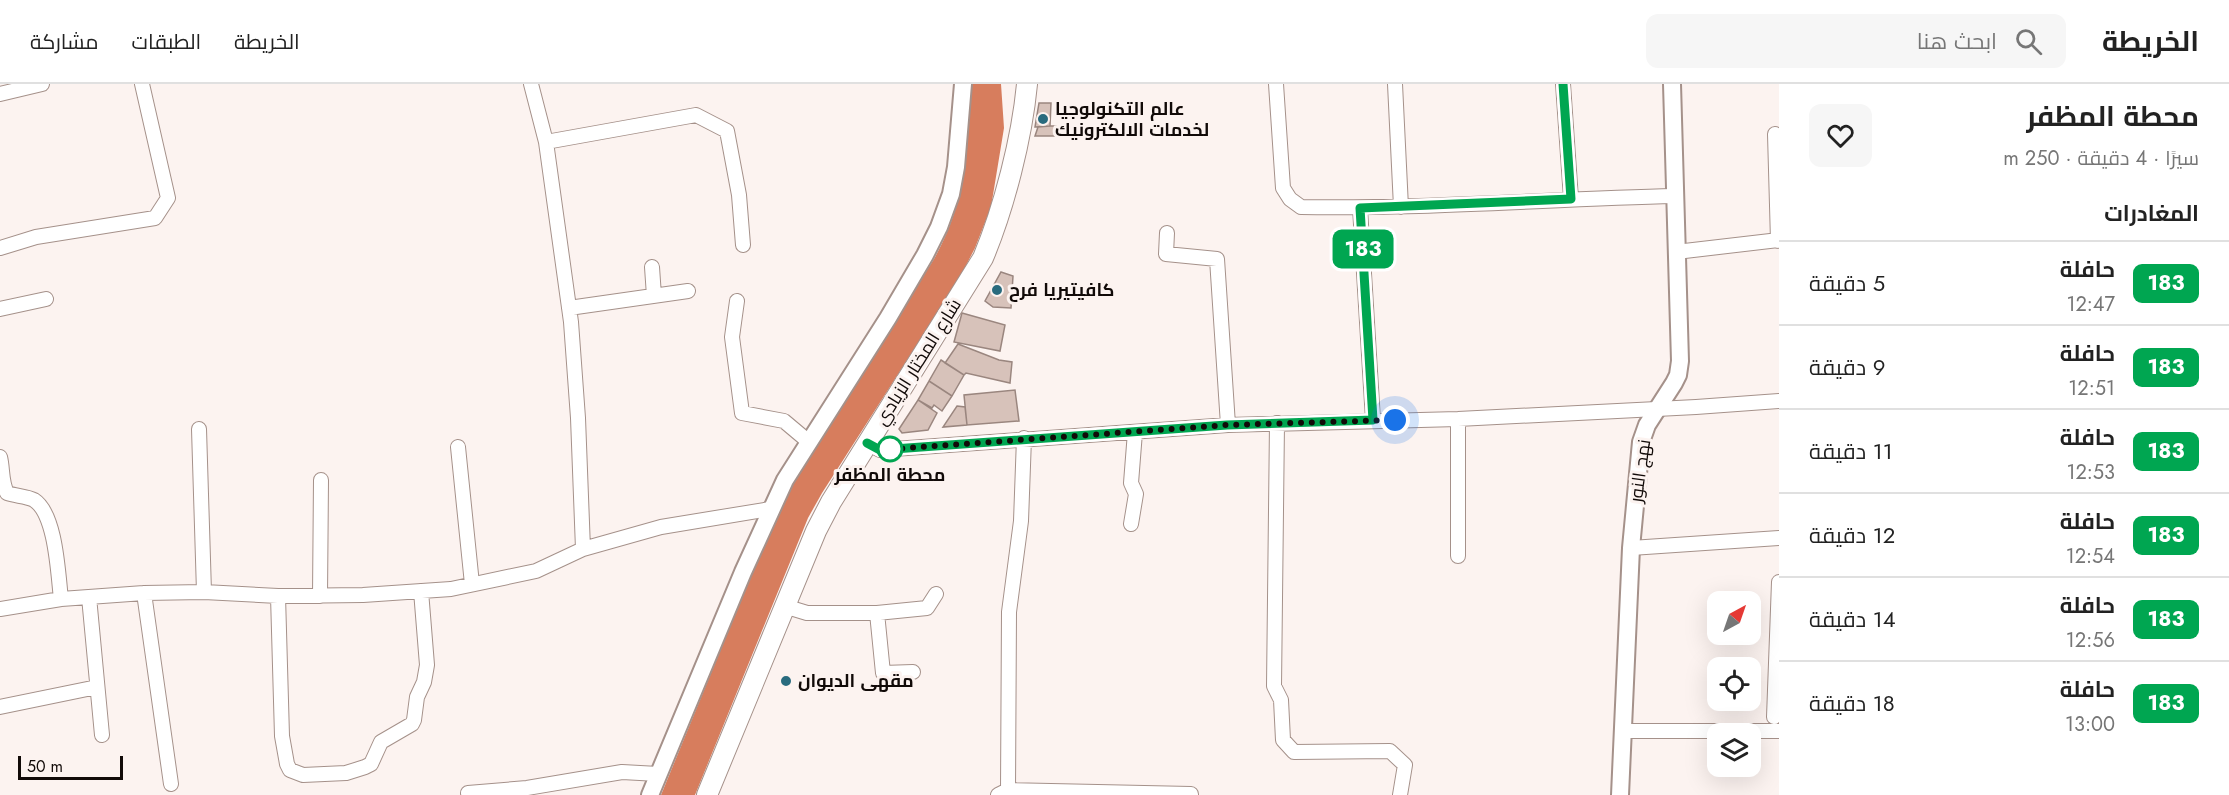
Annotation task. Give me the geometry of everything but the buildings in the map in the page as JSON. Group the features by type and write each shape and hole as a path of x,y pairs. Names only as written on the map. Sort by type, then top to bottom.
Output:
{"main road":[{"name":"شارع المختار الزيادي","path":"707,795 816,531 867,443 983,258 994,232 1005,194 1025,105 1027,84"}],"street":[{"path":"0,94 42,84"},
{"path":"0,248 36,237 155,218 168,198 142,84"},
{"path":"531,84 546,142 569,308 578,418 583,549"},
{"path":"651,795 770,509 785,480 926,255 939,227 951,194 956,167 963,84"},
{"path":"1276,84 1283,188 1290,199 1300,207 1401,207 1675,196"},
{"path":"1395,84 1401,207"},
{"path":"1563,84 1571,199"},
{"name":"نهج النور","path":"1620,795 1631,548 1641,442 1647,425 1674,383 1679,368 1672,84"},
{"path":"546,142 696,115 712,122 727,131 739,195 743,245"},
{"path":"1676,252 1779,241 1774,134"},
{"path":"1360,208 1373,420"},
{"path":"1167,233 1166,254 1217,259 1227,425"},
{"path":"652,267 654,296"},
{"path":"569,308 688,291"},
{"path":"0,309 46,299"},
{"path":"737,301 732,337 742,413 784,421 809,442"},
{"path":"867,443 880,450 1227,425 1458,419 1779,401"},
{"path":"1458,419 1458,556"},
{"path":"1277,423 1274,686 1281,700 1283,740 1294,752 1390,751 1405,765 1400,795"},
{"path":"199,429 204,592"},
{"path":"1131,524 1136,494 1131,483 1135,432"},
{"path":"1024,438 1021,521 1009,612 1003,792 1191,794"},
{"path":"458,447 472,584"},
{"path":"0,457 4,470 3,484 7,493 33,499 45,513 52,531 61,599"},
{"path":"320,596 321,480"},
{"path":"0,609 61,599 144,593 204,592 320,596 451,589 536,571 583,549 661,527 770,509"},
{"path":"1631,548 1779,538"},
{"path":"1622,731 1777,724 1779,582"},
{"path":"278,596 282,736 290,770 303,775 346,772 365,767 371,764 381,742 405,729 414,720 427,665 421,591"},
{"path":"144,593 171,784"},
{"path":"784,606 807,613 878,613 927,608 936,594"},
{"path":"89,597 102,735"},
{"path":"878,613 883,674 913,672"},
{"path":"0,707 98,687"},
{"path":"468,793 527,788 622,772 658,774"}],"shaded area":[{"path":"970,84 1001,84 1004,128 991,207 975,248 959,279 808,518 695,795 661,795 771,527 792,484 934,259 945,237 963,174"}],"bus line":[{"name":"183","path":"867,443 880,450 1227,425 1373,420 1360,208 1571,199 1563,84"}],"place":[{"name":"عالم التكنولوجيا لخدمات الالكترونيك","path":"1043,119"},
{"name":"كافيتيريا فرح","path":"997,290"},
{"name":"محطة المظفر","path":"890,449"},
{"name":"مقهى الديوان","path":"786,681"}],"route":[{"path":"890,449 880,450 1227,425 1395,420"}]}
